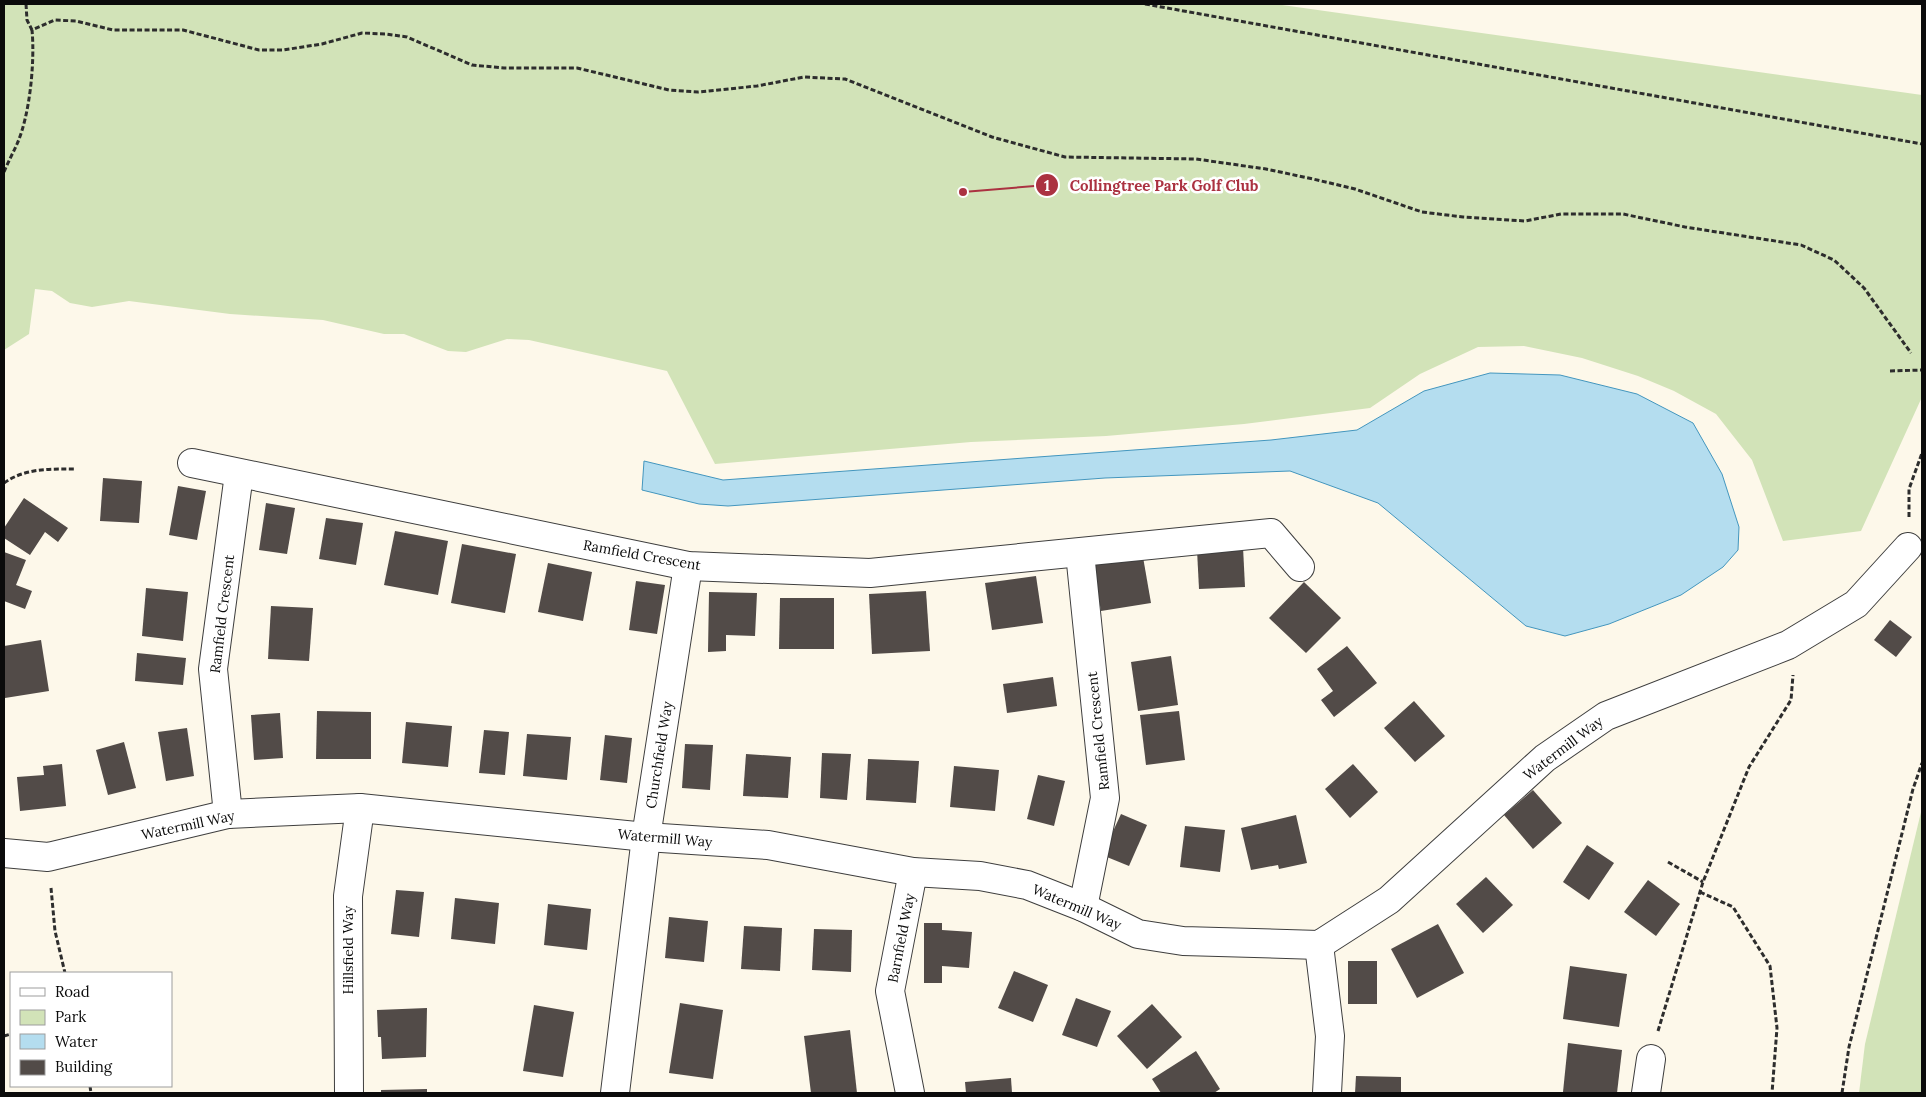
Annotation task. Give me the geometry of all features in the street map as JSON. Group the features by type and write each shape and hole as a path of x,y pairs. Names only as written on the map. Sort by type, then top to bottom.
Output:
{"street":[{"name":"Ramfield Crescent","path":"192,464 688,566 870,573 1271,533 1300,567"},
{"name":"Ramfield Crescent","path":"228,814 213,669 240,474"},
{"name":"Watermill Way","path":"4,852 48,857 228,814 360,808 646,837 768,845 914,872 980,876 1027,886 1083,907 1138,934 1183,941 1319,945 1389,900 1545,758 1606,716 1788,645 1856,604 1918,545"},
{"name":"Ramfield Crescent","path":"1080,553 1105,798 1083,907"},
{"name":"Churchfield Way","path":"615,1093 646,837 688,566"},
{"name":"Hillsfield Way","path":"349,1093 348,896 360,808"},
{"name":"Barnfield Way","path":"910,1093 890,991 914,872"},
{"path":"1319,945 1330,1036 1327,1093"},
{"path":"1646,1093 1651,1059"}],"path":[{"path":"4,172 17,144 28,105 34,60 32,30 27,20 26,4"},
{"path":"1145,4 1922,144"},
{"path":"32,30 55,20 76,21 120,31 183,30 259,50 282,50 362,33 391,34 407,37 472,65 504,68 577,68 669,90 698,92 757,86 804,77 845,79 992,137 1065,156 1196,159 1266,169 1355,189 1422,212 1463,217 1525,221 1561,214 1623,214 1685,227 1801,245 1834,260 1864,288 1910,353"},
{"path":"1890,371 1922,370"},
{"path":"1918,545 1909,489 1922,453"},
{"path":"4,483 12,477 39,469 74,469"},
{"path":"1651,1059 1703,882 1749,767 1791,700 1794,661 1788,645"},
{"path":"1842,1093 1849,1048 1912,789 1922,763"},
{"path":"48,857 55,931 65,972"},
{"path":"1668,862 1703,882"},
{"path":"1700,892 1733,907 1770,966 1778,1028 1772,1093"}],"green space":[{"path":"4,4 1275,4 1922,95 1922,397 1861,531 1783,541 1752,460 1716,414 1674,391 1638,376 1582,358 1524,346 1478,347 1420,374 1370,408 1244,424 1106,436 971,442 715,464 667,371 529,340 507,339 466,352 448,351 404,334 384,334 323,320 230,314 129,301 92,307 70,303 52,291 35,289 29,334 4,350"},
{"path":"1922,808 1922,1093 1859,1093 1865,1044"}],"water":[{"path":"1490,373 1560,375 1637,394 1693,423 1722,474 1739,527 1738,550 1723,567 1681,595 1609,624 1565,636 1526,626 1378,503 1290,471 1105,478 728,506 699,504 642,490 644,461 723,480 1271,440 1357,430 1424,391"}],"building":[{"path":"103,478 142,481 139,523 100,521"},
{"path":"178,486 206,491 197,540 169,535"},
{"path":"24,498 68,528 58,542 45,532 30,555 4,538 4,528"},
{"path":"266,503 295,508 287,554 259,550"},
{"path":"326,518 363,523 356,565 319,559"},
{"path":"395,531 448,541 438,595 384,585"},
{"path":"462,544 516,554 505,613 451,603"},
{"path":"1243,547 1245,587 1199,589 1197,550"},
{"path":"4,552 26,560 16,585 32,591 25,609 4,601"},
{"path":"1143,557 1151,603 1101,611 1093,565"},
{"path":"548,563 592,572 583,621 538,612"},
{"path":"1036,576 1043,623 992,630 985,583"},
{"path":"636,581 665,585 657,634 629,630"},
{"path":"1304,582 1341,618 1306,653 1269,618"},
{"path":"146,588 188,592 183,641 142,636"},
{"path":"926,591 930,651 872,654 869,594"},
{"path":"709,592 757,593 755,636 726,635 726,651 708,652"},
{"path":"780,598 834,598 834,649 779,649"},
{"path":"271,606 313,608 309,661 268,659"},
{"path":"1890,620 1912,637 1896,657 1874,640"},
{"path":"41,640 49,691 5,698 4,646"},
{"path":"1347,646 1377,683 1334,717 1321,700 1333,691 1317,669"},
{"path":"137,653 186,658 183,685 135,681"},
{"path":"1171,656 1178,705 1138,711 1131,662"},
{"path":"1053,677 1057,706 1007,713 1003,684"},
{"path":"1414,701 1445,736 1415,762 1384,728"},
{"path":"317,711 371,712 371,759 316,759"},
{"path":"1179,711 1185,760 1146,765 1140,715"},
{"path":"280,713 283,758 254,760 251,715"},
{"path":"406,722 452,726 448,767 402,763"},
{"path":"187,728 194,776 166,781 158,732"},
{"path":"484,730 509,732 505,775 479,773"},
{"path":"527,734 571,737 567,780 523,776"},
{"path":"605,735 632,738 627,783 600,780"},
{"path":"124,742 136,788 108,795 96,750"},
{"path":"685,744 713,745 710,790 682,788"},
{"path":"822,753 851,754 847,800 820,798"},
{"path":"746,754 791,757 788,798 743,796"},
{"path":"868,759 919,761 916,803 866,800"},
{"path":"62,764 66,806 20,811 17,777 44,775 43,766"},
{"path":"1353,764 1378,792 1350,818 1325,789"},
{"path":"954,766 999,770 995,811 950,807"},
{"path":"1038,775 1065,781 1054,826 1027,819"},
{"path":"1533,790 1562,823 1533,849 1504,815"},
{"path":"1121,814 1147,825 1129,866 1102,855"},
{"path":"1296,815 1307,863 1279,869 1278,865 1251,870 1241,828"},
{"path":"1185,826 1225,830 1220,872 1180,867"},
{"path":"1587,845 1614,863 1589,900 1563,882"},
{"path":"1486,877 1513,905 1483,933 1456,904"},
{"path":"1648,880 1680,904 1656,936 1624,912"},
{"path":"396,890 424,892 419,937 391,934"},
{"path":"455,898 499,903 495,944 451,939"},
{"path":"548,904 591,909 587,950 544,945"},
{"path":"669,917 708,921 704,962 665,958"},
{"path":"924,923 942,923 942,930 972,932 969,968 942,966 942,983 924,983"},
{"path":"1438,924 1464,973 1417,998 1391,949"},
{"path":"744,926 782,928 780,971 741,969"},
{"path":"814,929 852,930 851,972 812,970"},
{"path":"1348,961 1377,961 1377,1004 1348,1004"},
{"path":"1570,966 1627,974 1619,1027 1563,1019"},
{"path":"1014,971 1048,985 1033,1022 998,1008"},
{"path":"1076,998 1111,1011 1097,1047 1062,1035"},
{"path":"680,1003 723,1010 713,1079 669,1073"},
{"path":"1152,1004 1182,1037 1147,1069 1117,1036"},
{"path":"534,1005 574,1012 563,1077 523,1071"},
{"path":"427,1008 426,1057 382,1059 381,1037 378,1037 377,1010"},
{"path":"850,1030 857,1093 811,1093 804,1036"},
{"path":"1568,1043 1622,1050 1617,1093 1563,1092"},
{"path":"1196,1051 1220,1089 1214,1093 1161,1093 1152,1079"},
{"path":"1356,1076 1401,1077 1401,1093 1355,1093"},
{"path":"1011,1078 1012,1093 966,1093 965,1082"},
{"path":"427,1089 427,1093 381,1093 381,1090"}],"place":[{"name":"Collingtree Park Golf Club","path":"963,192"}]}
